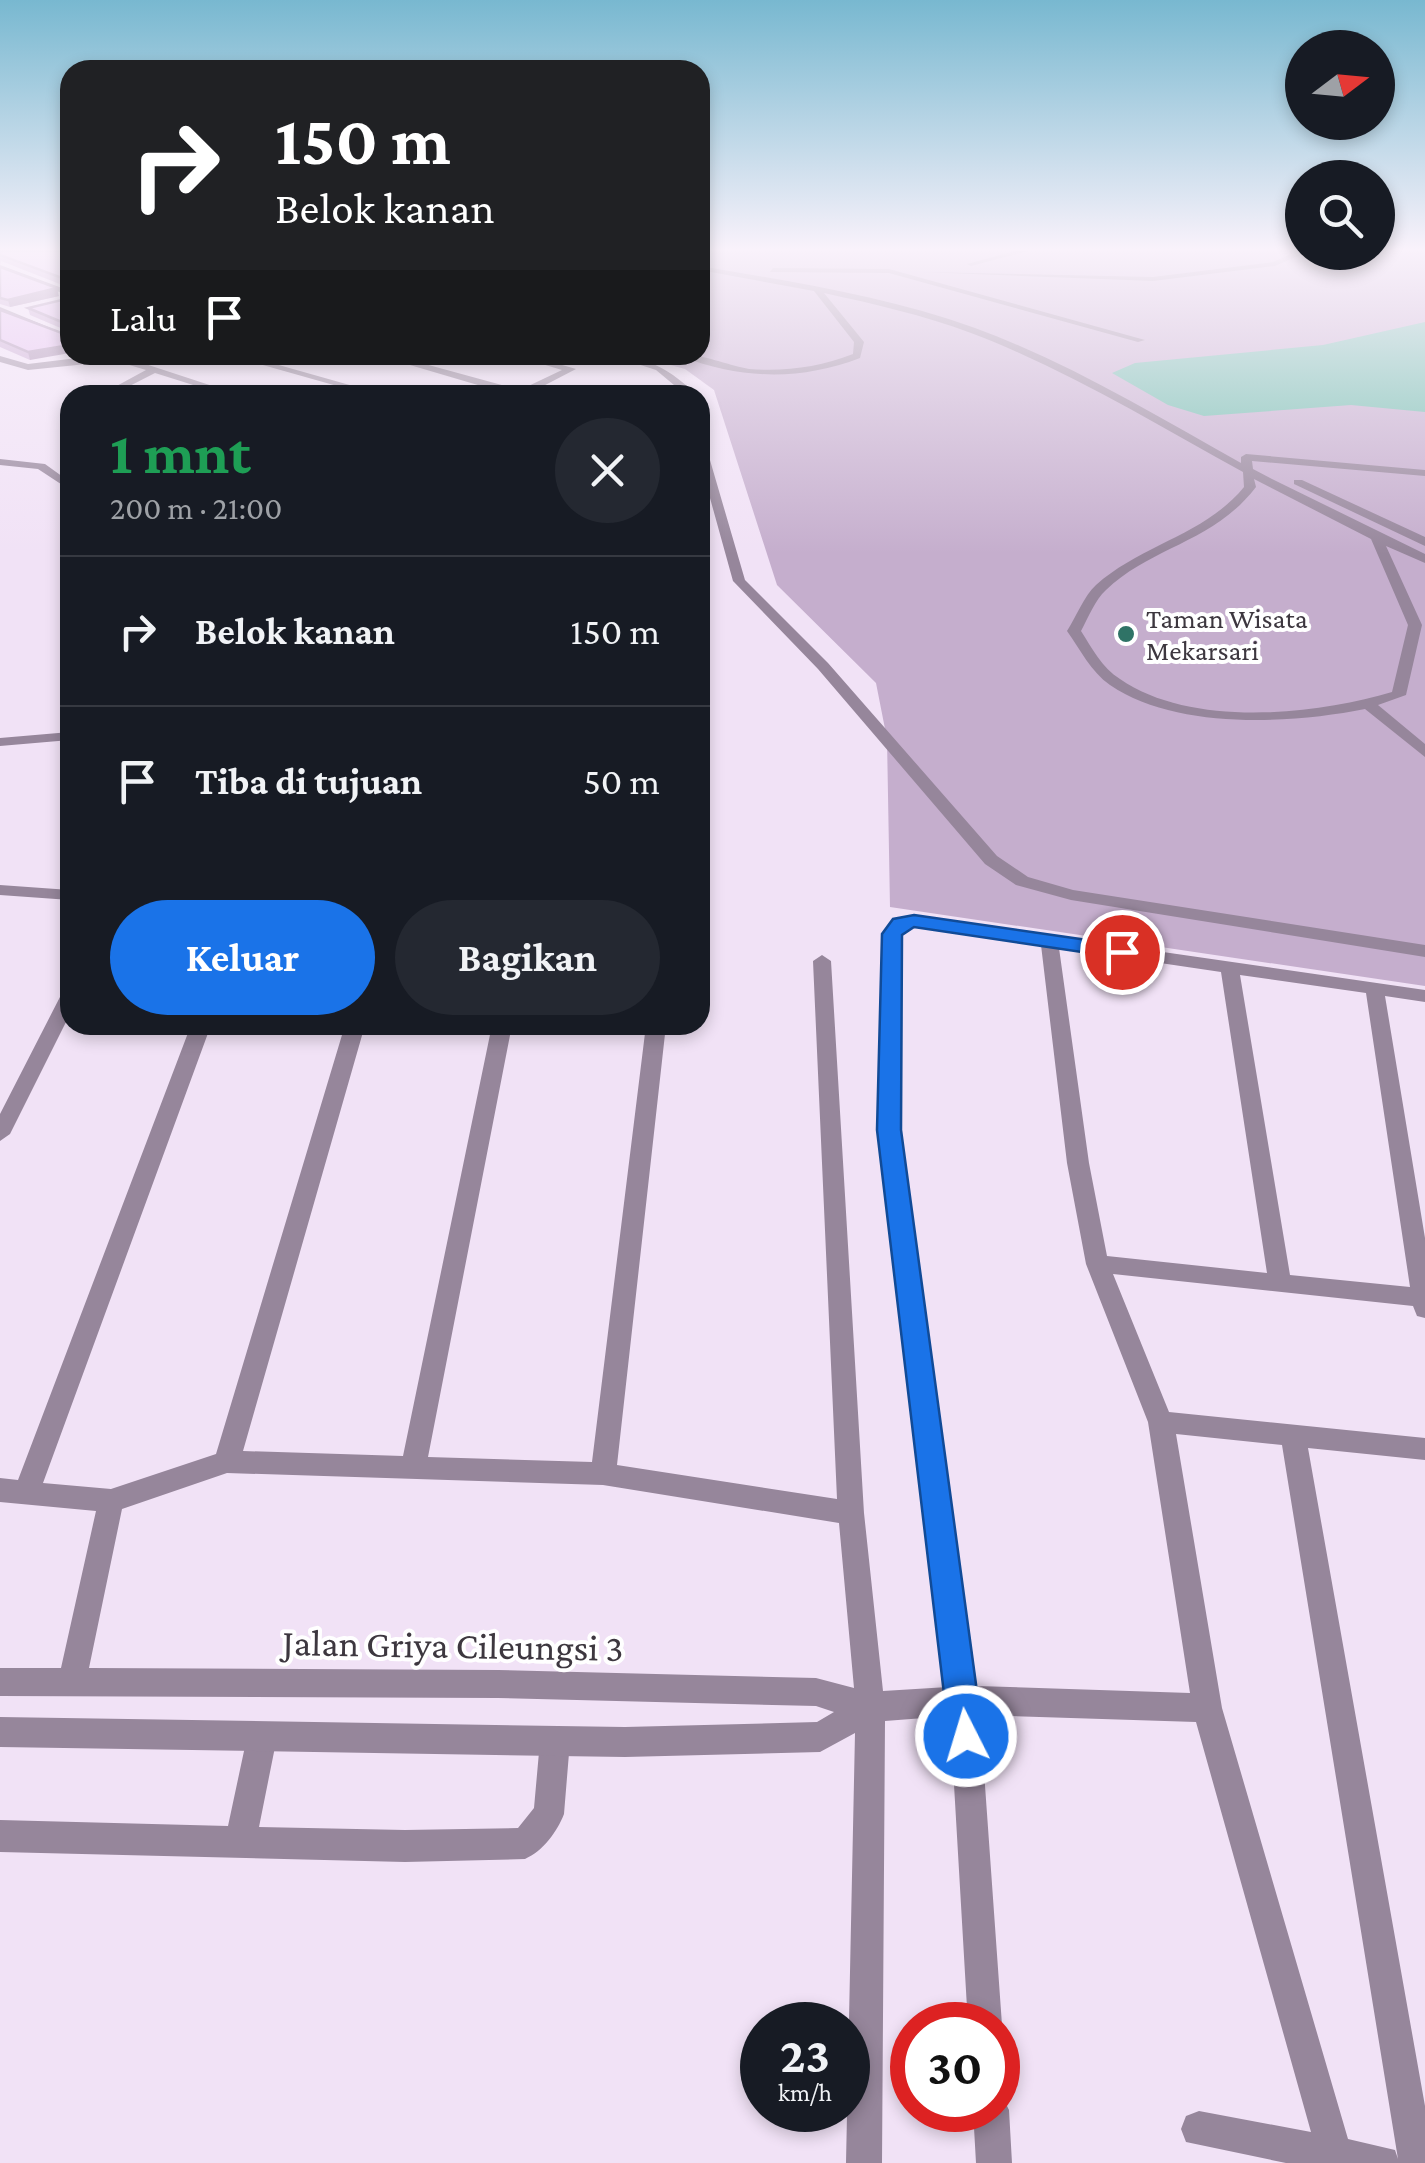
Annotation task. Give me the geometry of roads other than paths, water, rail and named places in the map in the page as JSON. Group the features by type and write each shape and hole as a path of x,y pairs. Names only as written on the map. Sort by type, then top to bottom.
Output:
{"street":[{"path":"710,365 764,373 827,367 857,356 858,352"},
{"path":"1021,352 1251,475 1425,559"},
{"path":"1038,352 1246,458 1404,533 1425,539"},
{"path":"0,359 28,367 60,363"},
{"path":"137,365 203,385"},
{"path":"270,365 344,385"},
{"path":"417,365 487,385"},
{"path":"538,385 571,369 556,365"},
{"path":"650,365 660,368 680,385"},
{"path":"124,385 153,370"},
{"path":"1246,458 1425,472"},
{"path":"1246,458 1250,487 1232,508 1099,589 1074,631 1116,684 1195,710 1287,714 1369,705 1400,695 1414,625 1378,539"},
{"path":"0,462 42,466 60,480"},
{"path":"710,479 739,582 823,666 991,860 1022,881 1071,895 1425,951"},
{"path":"1369,705 1425,752"},
{"path":"0,742 60,737"},
{"path":"0,890 60,894"},
{"path":"983,2002 954,1701 889,1130 892,934 900,924 914,921 1425,996"},
{"path":"1049,940 1078,1164 1097,1264 1161,1422 1207,1708 1335,2154"},
{"path":"822,961 851,1513 886,1704 864,2163"},
{"path":"1230,970 1280,1284"},
{"path":"1097,1264 1424,1304 1375,990"},
{"path":"0,1134 60,1015"},
{"path":"197,1035 13,1490 111,1501 228,1462 603,1474 851,1513"},
{"path":"228,1462 352,1035"},
{"path":"412,1468 500,1035"},
{"path":"603,1474 655,1035"},
{"path":"1161,1422 1425,1449"},
{"path":"1293,1434 1416,2163"},
{"path":"72,1682 111,1501"},
{"name":"Jalan Griya Cileungsi 3","path":"2,1686 72,1682 498,1684 816,1692 886,1704 954,1701 1207,1708"},
{"path":"0,1732 554,1741 820,1737 886,1704"},
{"path":"240,1842 262,1737"},
{"path":"0,1836 525,1844 548,1814 554,1741"},
{"path":"1200,2129 1382,2163"},
{"path":"992,2132 994,2163"}],"place":[{"name":"Taman Wisata Mekarsari","path":"1126,634"}]}
